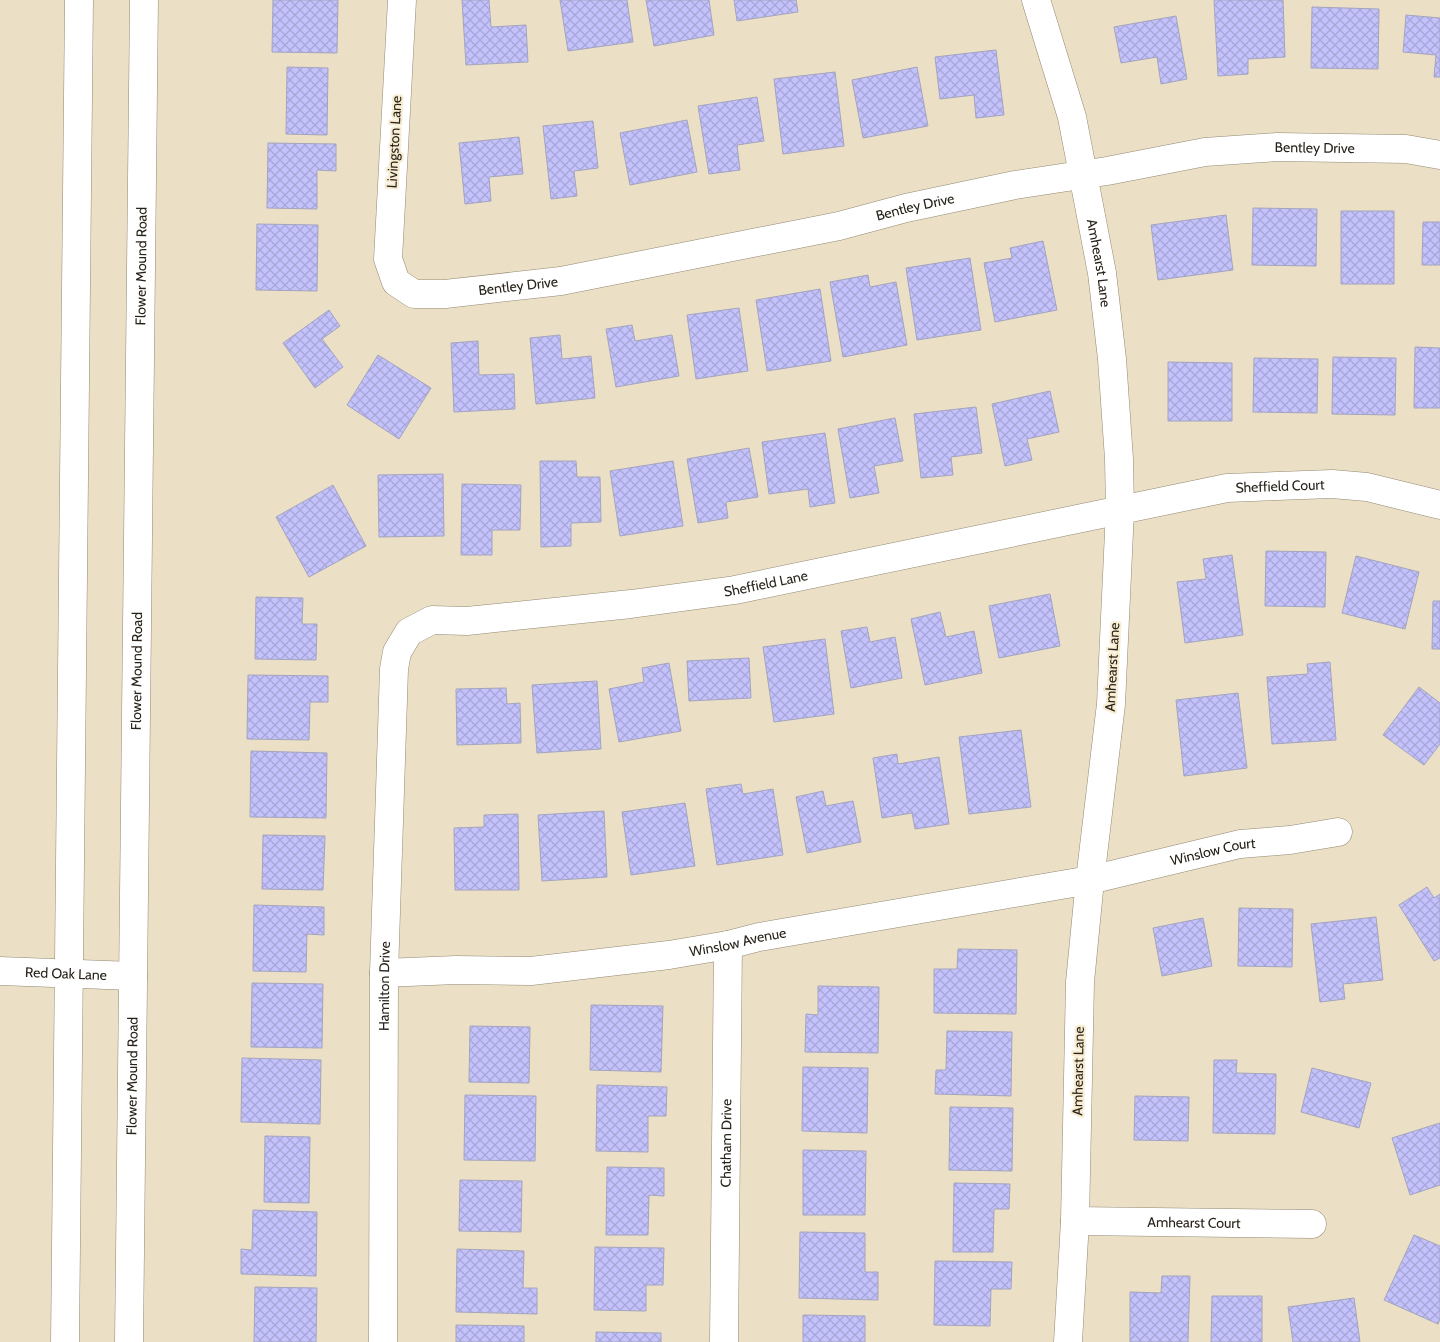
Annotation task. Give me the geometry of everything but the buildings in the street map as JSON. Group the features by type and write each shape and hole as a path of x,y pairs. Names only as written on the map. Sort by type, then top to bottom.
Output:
{"street":[{"path":"65,1342 79,0"},
{"name":"Flower Mound Road","path":"129,1342 144,0"},
{"name":"Livingston Lane","path":"396,282 388,259 402,0"},
{"name":"Amhearst Lane","path":"1036,0 1072,117 1102,273 1111,350 1119,459 1120,510 1111,704 1080,982 1075,1221 1068,1342"},
{"name":"Bentley Drive","path":"396,282 414,294 445,294 561,281 838,226 906,208 1015,185 1205,152 1277,147 1406,150 1440,155"},
{"name":"Sheffield Court","path":"1120,510 1227,488 1332,484 1367,487 1440,504"},
{"name":"Sheffield Lane","path":"409,632 432,620 467,621 621,605 735,590 1120,510"},
{"name":"Hamilton Drive","path":"383,1342 384,972 394,669 397,652 409,632"},
{"name":"Winslow Court","path":"1090,880 1240,844 1290,840 1338,832"},
{"name":"Winslow Avenue","path":"384,972 456,970 531,971 669,955 728,945 759,937 1090,880"},
{"name":"Chatham Drive","path":"724,1342 728,945"},
{"name":"Red Oak Lane","path":"0,971 133,976"},
{"name":"Amhearst Court","path":"1075,1221 1312,1224"}]}
